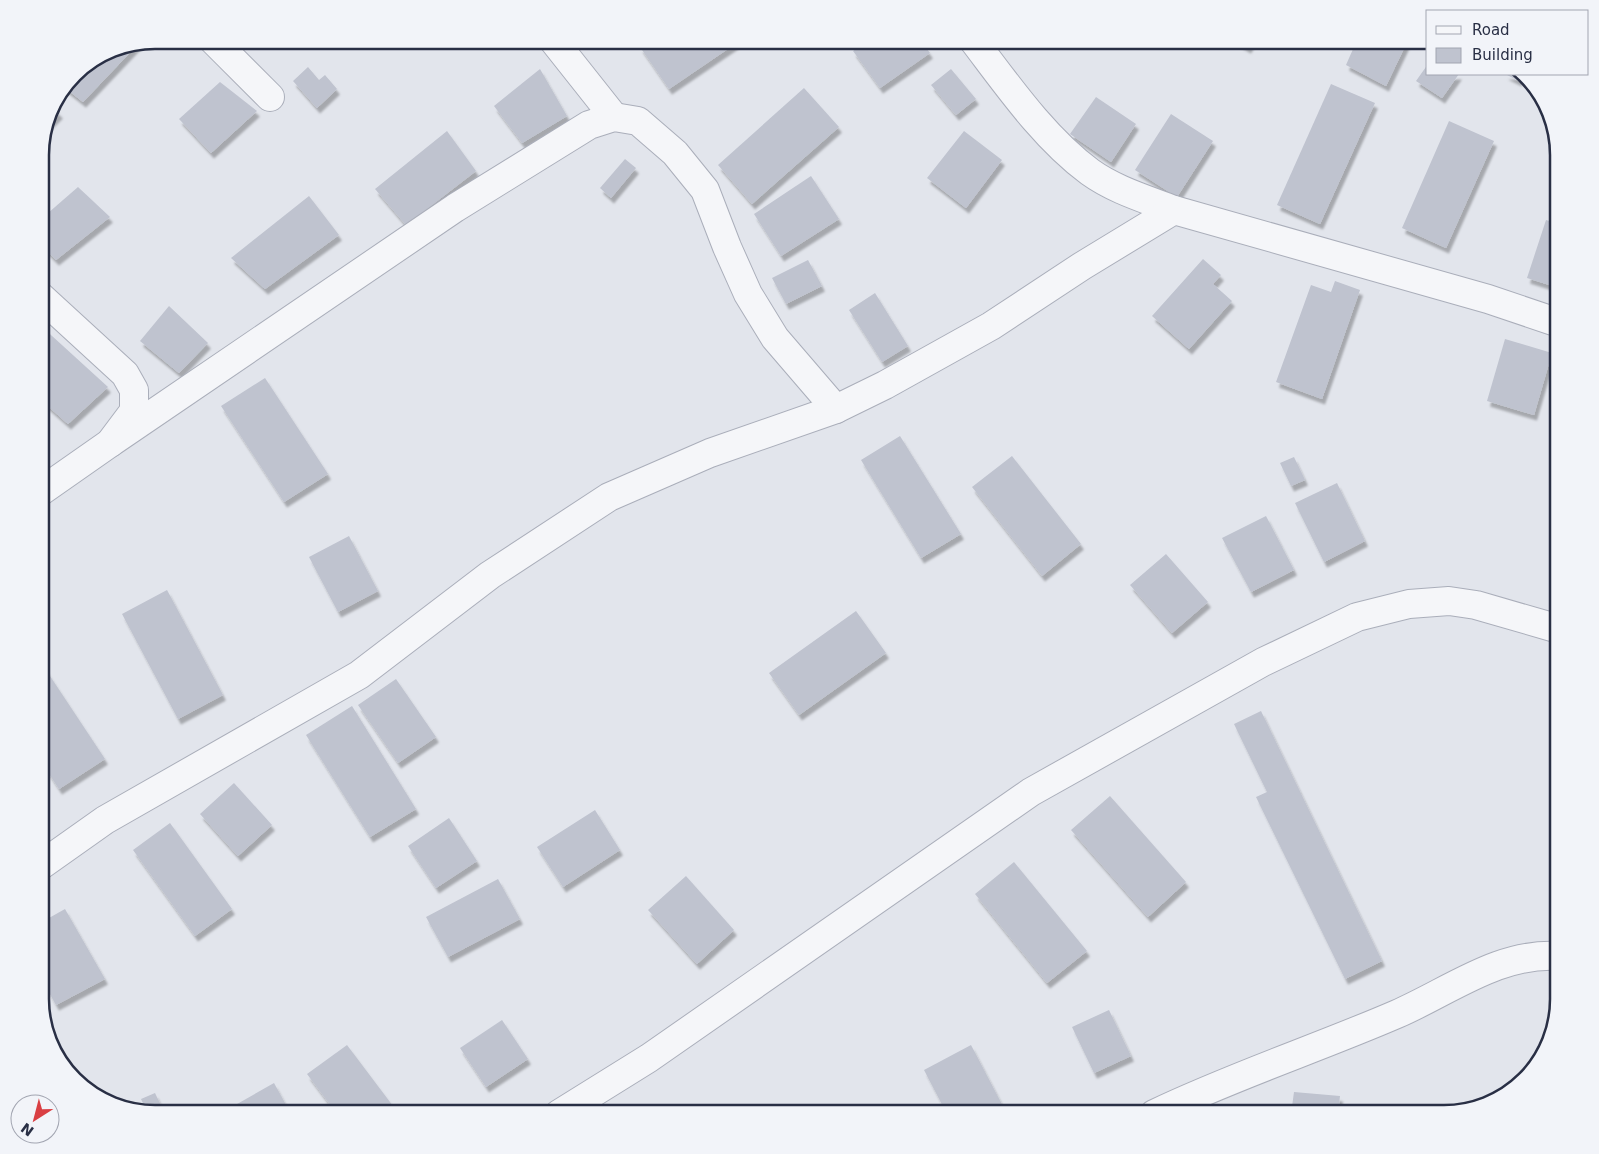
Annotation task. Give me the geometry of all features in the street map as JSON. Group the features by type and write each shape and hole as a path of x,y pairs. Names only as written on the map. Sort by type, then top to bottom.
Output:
{"street":[{"path":"222,49 270,98"},
{"path":"560,49 614,118"},
{"path":"980,49 1063,150 1092,173 1131,194 1174,210 1488,299 1550,320"},
{"path":"49,486 456,208 589,124 614,118 638,121 675,153 705,190 748,294 774,338 836,408"},
{"path":"49,860 105,820 359,675 490,575 609,497 710,453 836,408 885,385 992,326 1082,266 1174,210"},
{"path":"49,304 125,374 134,390 134,411 110,443"},
{"path":"573,1105 649,1058 1031,792 1263,662 1357,617 1409,604 1449,602 1476,605 1550,626"},
{"path":"1191,1105 1208,1101 1397,1014 1506,961 1539,954 1550,955"}],"building":[{"path":"641,49 728,49 669,89"},
{"path":"856,49 927,49 930,53 880,88 853,51"},
{"path":"1353,49 1404,49 1386,86 1346,65"},
{"path":"131,52 83,102 70,92 80,80 102,63 120,54"},
{"path":"308,67 319,80 325,75 337,89 317,108 293,81"},
{"path":"1426,67 1426,75 1458,75 1442,98 1416,81"},
{"path":"540,69 567,116 522,143 494,106"},
{"path":"951,69 976,99 956,115 931,85"},
{"path":"1507,75 1514,75 1519,81"},
{"path":"220,82 257,111 211,153 179,119"},
{"path":"1331,84 1375,103 1320,224 1277,205"},
{"path":"804,88 839,127 752,204 718,165"},
{"path":"1096,97 1136,124 1111,162 1070,134"},
{"path":"1171,114 1213,141 1177,197 1135,170"},
{"path":"1449,121 1494,141 1446,248 1402,228"},
{"path":"447,131 476,171 406,225 375,189"},
{"path":"964,131 1002,160 966,208 927,178"},
{"path":"625,159 636,168 611,198 600,188"},
{"path":"811,176 839,219 781,256 754,214"},
{"path":"78,187 110,217 56,260 49,253 49,212"},
{"path":"309,196 339,235 265,289 231,258"},
{"path":"1546,220 1550,221 1550,285 1527,278"},
{"path":"1203,259 1221,275 1213,284 1232,301 1189,349 1152,316"},
{"path":"808,260 822,286 786,304 772,278"},
{"path":"1335,281 1360,290 1322,399 1276,382 1311,285 1331,292"},
{"path":"875,293 908,346 882,362 849,310"},
{"path":"169,306 208,343 179,373 140,341"},
{"path":"49,333 108,387 68,424 49,407"},
{"path":"1505,339 1550,352 1550,360 1534,415 1487,401"},
{"path":"265,378 328,474 284,502 221,406"},
{"path":"900,436 961,534 921,558 861,460"},
{"path":"1012,456 1081,544 1042,576 972,487"},
{"path":"1294,457 1305,480 1291,486 1280,463"},
{"path":"1337,483 1365,541 1324,562 1295,503"},
{"path":"1266,516 1294,570 1251,592 1222,538"},
{"path":"349,536 378,591 338,612 309,557"},
{"path":"1166,554 1208,602 1172,633 1130,585"},
{"path":"167,590 223,695 178,719 122,614"},
{"path":"856,611 886,653 799,715 769,673"},
{"path":"49,675 105,759 59,789 49,774"},
{"path":"396,679 436,737 398,763 358,705"},
{"path":"352,706 416,809 370,837 306,735"},
{"path":"1261,711 1382,961 1345,979 1256,797 1267,792 1234,724"},
{"path":"234,783 272,825 238,856 200,814"},
{"path":"1110,796 1186,882 1148,917 1071,830"},
{"path":"595,810 620,850 563,887 537,847"},
{"path":"449,818 477,861 436,888 408,846"},
{"path":"170,823 232,909 195,936 133,850"},
{"path":"1014,862 1087,951 1047,983 975,894"},
{"path":"686,876 734,930 697,964 648,910"},
{"path":"498,879 520,919 448,957 426,917"},
{"path":"65,909 105,979 56,1005 49,992 49,918"},
{"path":"1109,1010 1131,1056 1094,1073 1072,1027"},
{"path":"502,1020 528,1059 486,1087 460,1048"},
{"path":"347,1045 392,1105 330,1105 307,1074"},
{"path":"971,1045 1002,1105 942,1105 924,1070"},
{"path":"274,1083 286,1105 235,1105"},
{"path":"1294,1092 1340,1096 1339,1105 1292,1105"},
{"path":"155,1093 161,1105 143,1104 141,1099"}]}
